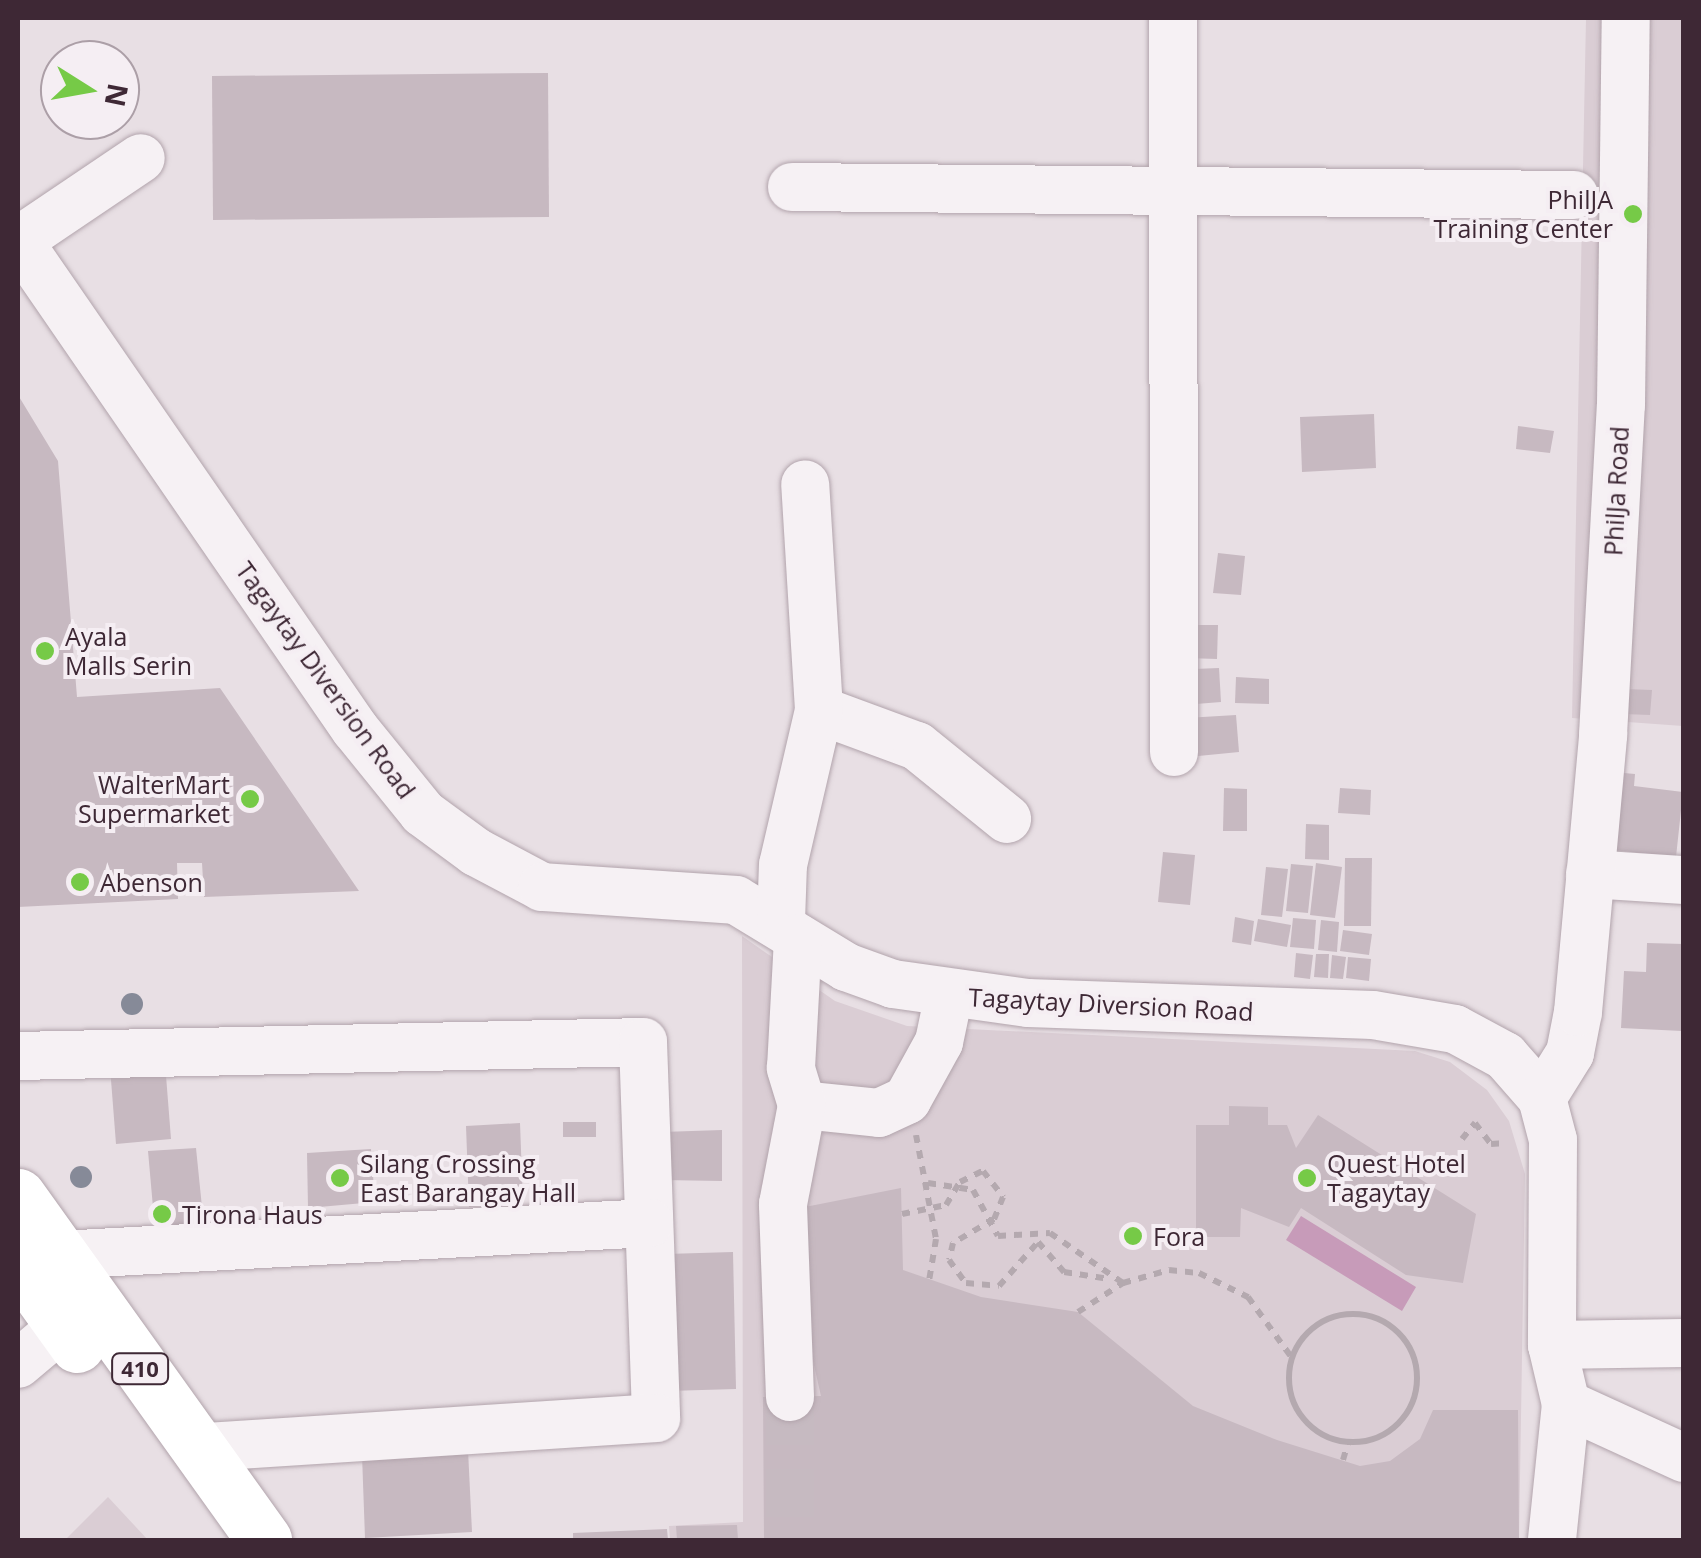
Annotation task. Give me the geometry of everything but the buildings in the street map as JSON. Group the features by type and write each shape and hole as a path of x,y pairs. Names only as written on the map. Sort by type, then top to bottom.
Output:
{"main road":[{"name":"410","path":"18,1196 63,1326 222,1540"},
{"name":"410","path":"39,1259 196,1448 264,1540"}],"street":[{"path":"1173,18 1174,752"},
{"name":"PhilJa Road","path":"1542,1098 1570,1053 1590,874 1621,405 1626,18"},
{"path":"18,240 141,158"},
{"path":"792,187 1175,194 1574,194"},
{"name":"Tagaytay Diversion Road","path":"18,240 423,813 542,887 736,900 790,929 846,967 949,994 1424,1022 1505,1056 1542,1098"},
{"path":"790,1397 782,1204 802,1105 791,1068 790,929 783,865 818,710 805,484"},
{"path":"818,710 917,746 1007,819"},
{"path":"1590,874 1684,880"},
{"path":"802,1105 879,1113 907,1100 939,1042 949,994"},
{"path":"18,1056 643,1042 656,1418 196,1448"},
{"path":"1542,1098 1556,1186 1552,1345 1566,1404 1552,1540"},
{"path":"39,1259 649,1224"},
{"path":"18,1364 63,1326"},
{"path":"1552,1345 1684,1343"},
{"path":"1566,1404 1684,1458"}],"path":[{"path":"1462,1139 1475,1124 1491,1144 1506,1144"},
{"path":"902,1214 946,1205 960,1182 983,1171 1003,1198 994,1218 956,1235 950,1260 959,1277 976,1288 1000,1286 1038,1242 1064,1272 1123,1284"},
{"path":"929,1282 936,1239 928,1183 973,1190 998,1236 1050,1233 1123,1284"},
{"path":"1078,1312 1123,1284 1169,1270 1226,1281 1292,1358 1300,1413 1348,1442 1386,1432 1413,1402 1406,1342 1375,1318 1344,1315 1316,1325 1292,1358"},
{"path":"1343,1460 1348,1442"}],"shaded area":[{"name":"PhilJA Training Center","path":"1586,18 1683,18 1683,726 1572,718"},
{"name":"Fora","path":"742,936 835,1001 907,1026 1415,1051 1450,1062 1487,1090 1509,1121 1525,1174 1519,1540 670,1540 669,1526 743,1522"},
{"path":"1301,1216 1416,1287 1402,1311 1286,1240"},
{"path":"108,1497 148,1540 65,1540"}],"tunnel":[{"path":"790,1397 790,1540"}],"place":[{"name":"PhilJA Training Center","path":"1633,214"},
{"name":"Ayala Malls Serin","path":"45,651"},
{"name":"WalterMart Supermarket","path":"250,799"},
{"name":"Abenson","path":"80,882"},
{"name":"Silang Crossing East Barangay Hall","path":"340,1178"},
{"name":"Quest Hotel Tagaytay","path":"1307,1178"},
{"name":"Tirona Haus","path":"162,1214"},
{"name":"Fora","path":"1133,1236"}]}
